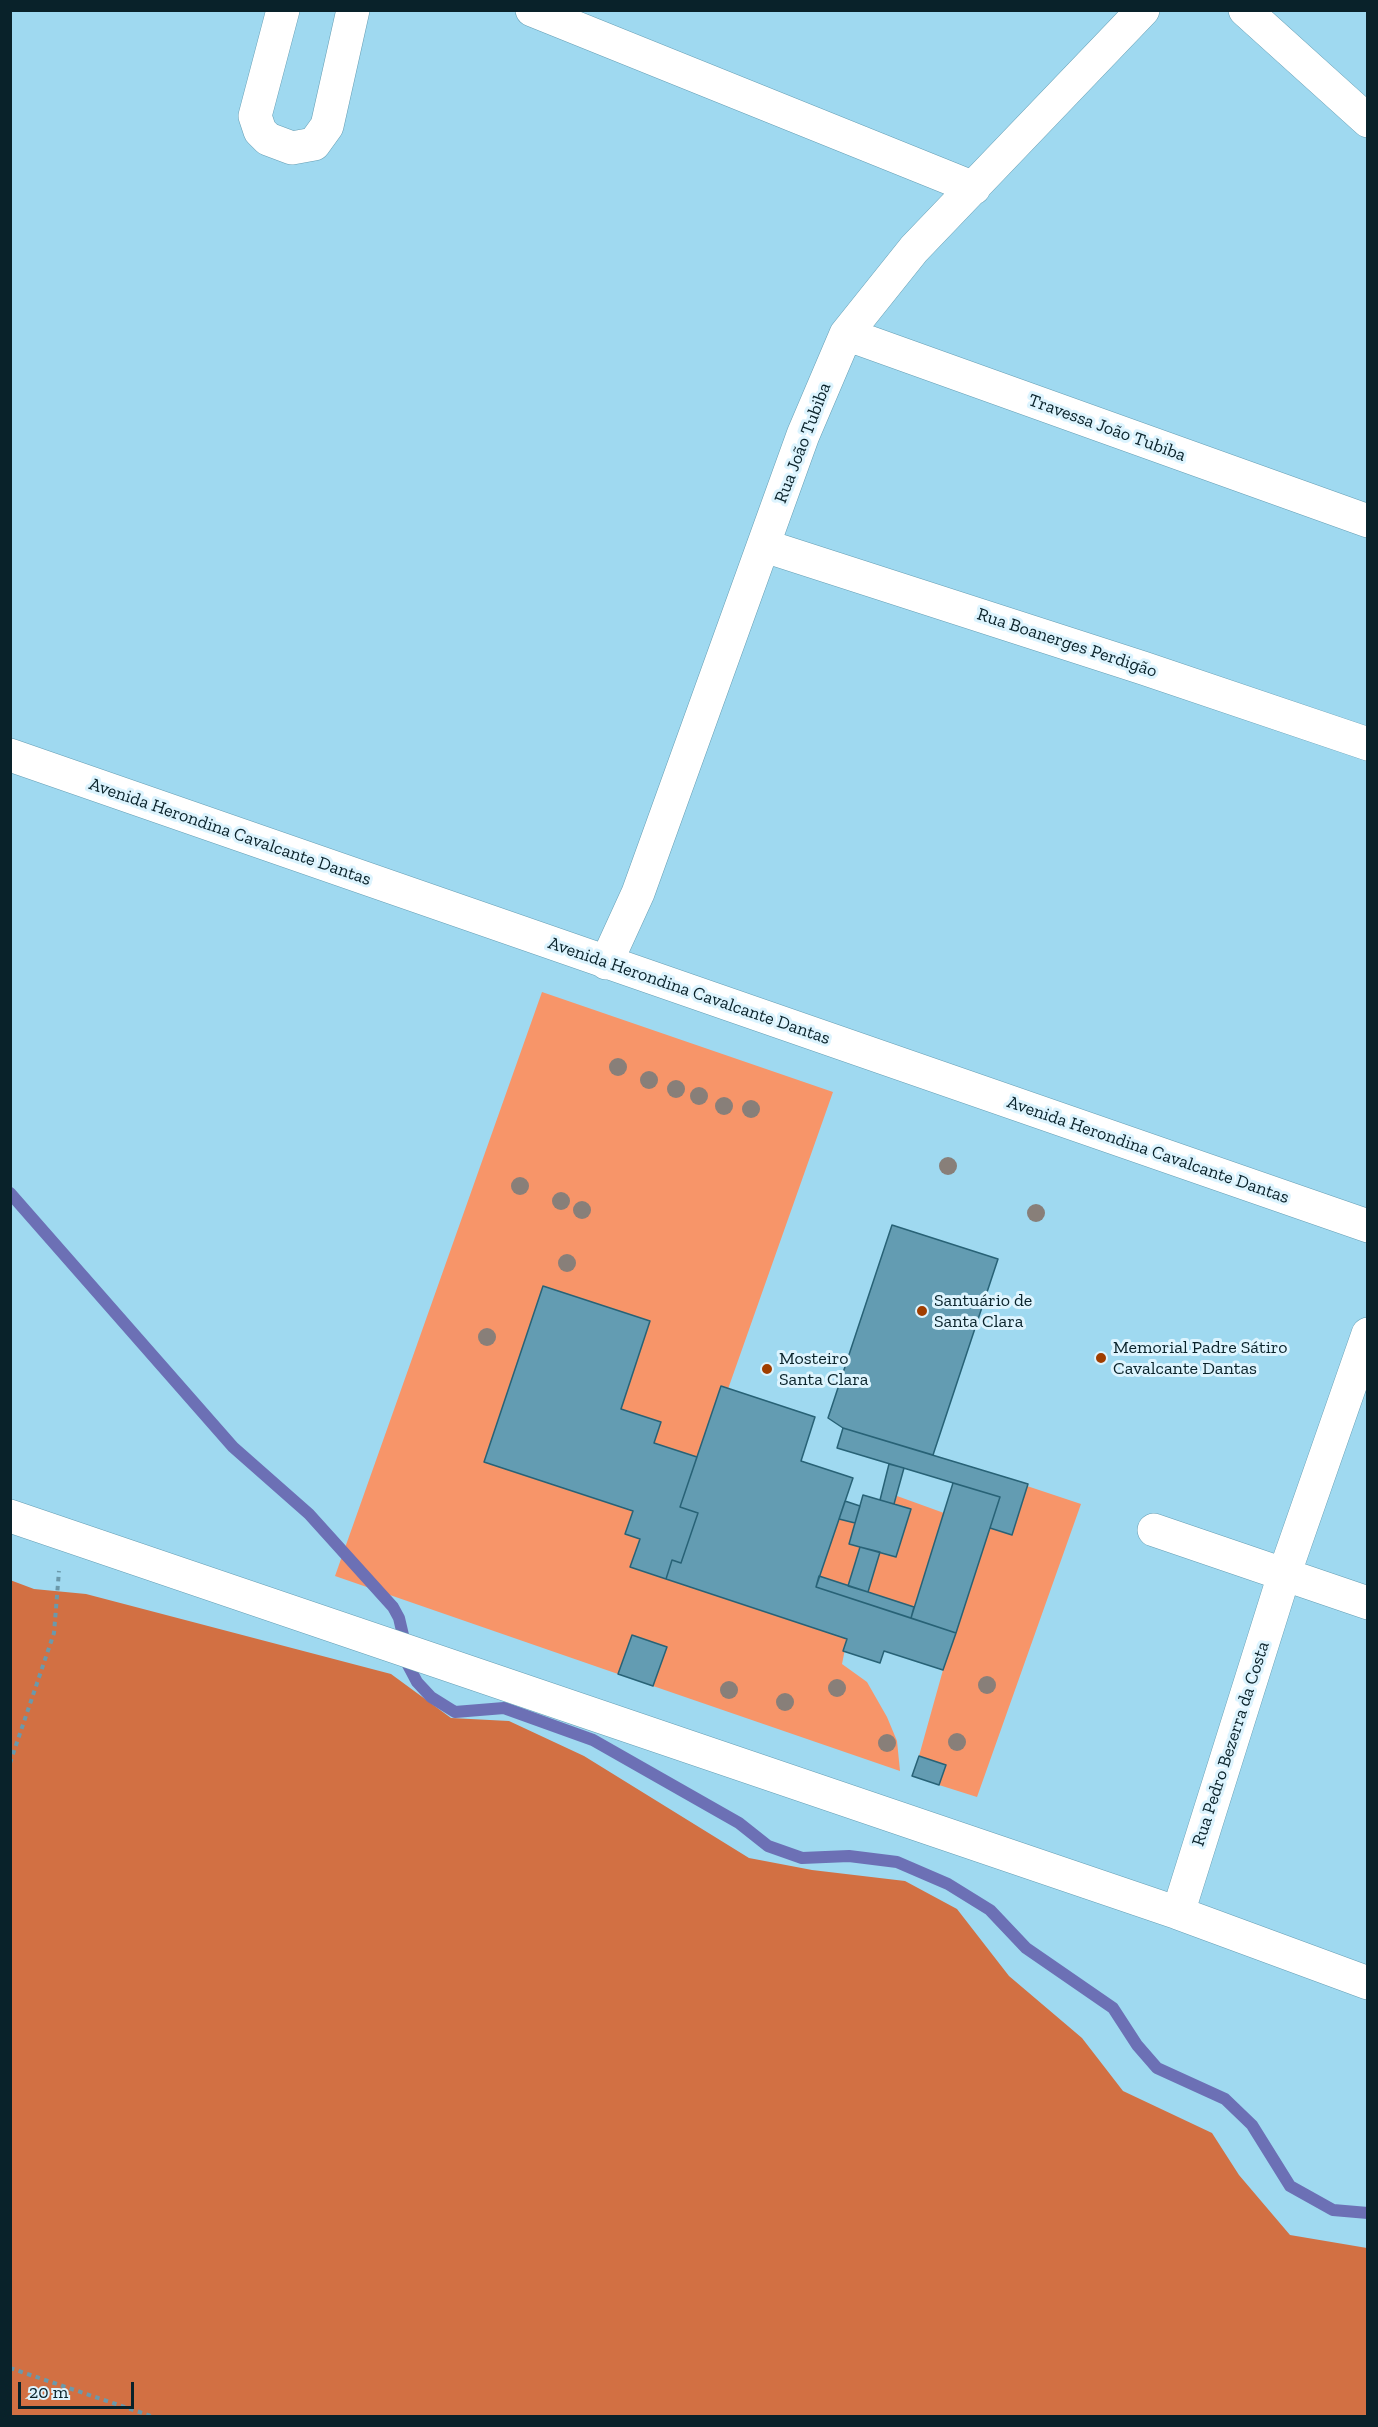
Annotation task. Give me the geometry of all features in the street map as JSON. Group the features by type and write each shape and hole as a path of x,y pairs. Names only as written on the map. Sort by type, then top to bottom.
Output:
{"street":[{"path":"283,10 255,116 260,132 268,139 292,148 314,144 327,126 353,10"},
{"path":"531,10 974,188"},
{"name":"Rua João Tubiba","path":"606,963 638,893 765,546 803,435 846,334 914,249 1143,10"},
{"path":"1245,10 1368,121"},
{"name":"Travessa João Tubiba","path":"846,334 1368,521"},
{"name":"Rua Boanerges Perdigão","path":"765,546 1143,668 1368,744"},
{"name":"Avenida Herondina Cavalcante Dantas","path":"10,755 1368,1226"},
{"name":"Rua Pedro Bezerra da Costa","path":"1178,1912 1284,1575 1368,1334"},
{"path":"10,1516 1178,1912 1368,1983"},
{"path":"1154,1530 1368,1603"}],"path":[{"path":"10,1763 54,1633 63,1534"},
{"path":"10,2368 151,2416"}],"shaded area":[{"path":"542,992 833,1092 728,1389 721,1387 697,1457 654,1443 661,1422 621,1409 650,1321 543,1286 484,1462 633,1511 640,1539 630,1567 847,1639 842,1664 867,1682 887,1717 897,1741 900,1771 653,1686 667,1647 632,1635 618,1674 335,1576"},
{"path":"1027,1486 1081,1504 977,1797 939,1785 946,1765 919,1756 943,1670 990,1528 1012,1534"},
{"path":"897,1496 944,1513 914,1607 868,1592 880,1552 896,1557 911,1509 894,1504"},
{"path":"839,1519 855,1523 849,1544 860,1547 848,1586 819,1576"},
{"path":"10,1580 34,1589 86,1594 391,1674 451,1718 509,1721 584,1756 749,1858 812,1870 905,1881 957,1909 1009,1976 1082,2038 1123,2091 1212,2133 1239,2175 1290,2235 1367,2248 1367,2416 11,2416"}],"building":[{"name":"Santuário de Santa Clara","path":"892,1225 998,1259 933,1455 843,1428 828,1418"},
{"path":"543,1286 650,1321 621,1409 661,1422 654,1443 697,1457 680,1507 698,1513 681,1563 672,1560 666,1579 630,1567 640,1539 625,1534 633,1511 484,1462"},
{"path":"721,1386 815,1417 801,1461 853,1478 816,1587 956,1633 943,1670 884,1651 880,1663 843,1651 847,1639 666,1579 672,1560 681,1563 698,1513 680,1507"},
{"path":"843,1428 1028,1484 1012,1535 990,1528 1000,1497 837,1448"},
{"path":"889,1464 904,1468 894,1504 880,1500"},
{"path":"953,1483 1000,1497 956,1633 911,1618"},
{"path":"863,1495 911,1509 896,1557 849,1544"},
{"path":"845,1501 860,1506 855,1523 839,1519"},
{"path":"860,1547 880,1552 868,1592 848,1586"},
{"path":"819,1576 914,1607 911,1618 816,1587"},
{"path":"632,1635 667,1647 653,1686 618,1674"},
{"path":"919,1756 946,1765 939,1785 912,1776"}],"waterway":[{"path":"10,1193 233,1447 309,1514 393,1607 399,1618 403,1635"},
{"path":"408,1665 417,1682 431,1697 455,1712 504,1708 593,1740 739,1823 768,1846 802,1858 849,1856 897,1862 948,1884 990,1910 1026,1948 1113,2008 1137,2045 1157,2068 1225,2099 1252,2125 1290,2186 1333,2210 1368,2213"}],"place":[{"name":"Santuário de Santa Clara","path":"922,1311"},
{"name":"Memorial Padre Sátiro Cavalcante Dantas","path":"1101,1358"},
{"name":"Mosteiro Santa Clara","path":"767,1369"}]}
